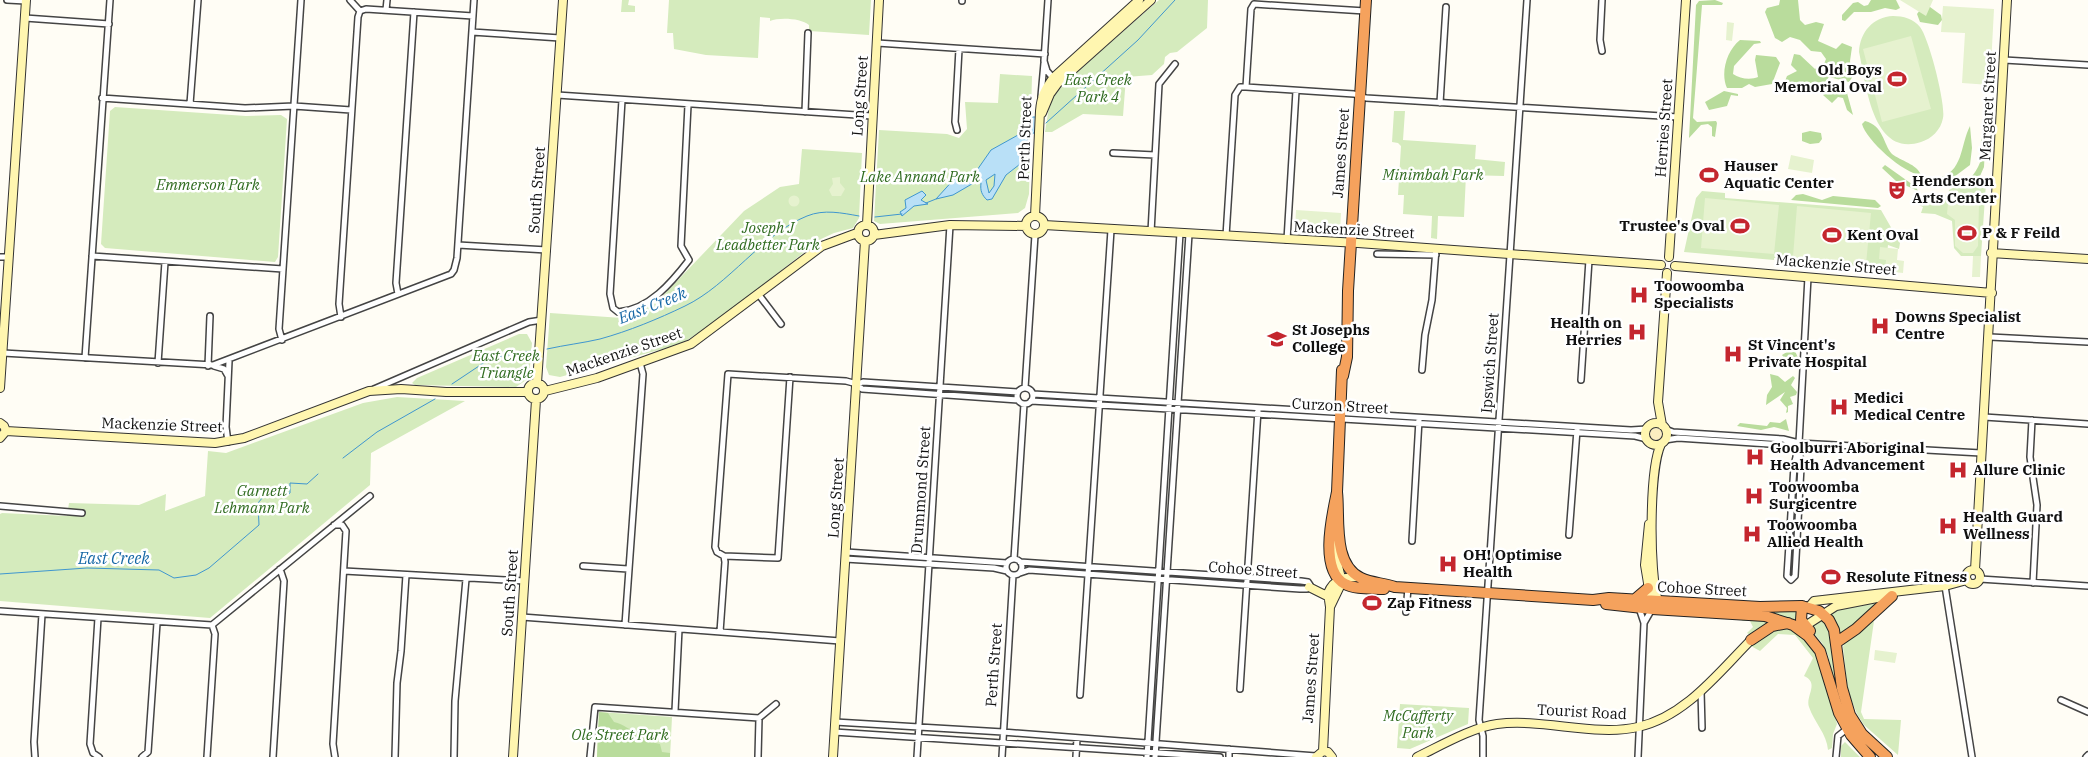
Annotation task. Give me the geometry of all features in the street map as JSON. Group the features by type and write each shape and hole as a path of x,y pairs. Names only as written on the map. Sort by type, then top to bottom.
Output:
{"highway":[{"name":"James Street","path":"1341,580 1331,568 1329,558 1336,492 1343,376 1342,328 1347,307 1365,5"},
{"name":"James Street","path":"1336,492 1343,558 1350,570 1359,577"},
{"name":"Cohoe Street","path":"1359,577 1395,587 1636,604 1806,606"},
{"name":"Cohoe Street","path":"1341,580 1362,588 1384,589 1395,587"},
{"path":"1636,604 1648,588"},
{"path":"1836,642 1856,629 1892,596"},
{"name":"Cohoe Street","path":"1654,604 1658,606 1698,608 1717,613 1766,616 1802,628"},
{"path":"1870,757 1851,726 1839,713 1828,671 1829,663 1824,649 1802,628 1801,618 1806,606 1822,614 1833,627 1842,688 1851,726 1887,757"},
{"path":"1751,640 1772,626 1789,623"}],"street":[{"path":"0,388 3,353 4,257 26,1 7,0"},
{"path":"85,358 110,0"},
{"path":"190,104 198,0"},
{"path":"282,340 280,329 283,269 301,0"},
{"path":"350,0 360,10 473,16"},
{"path":"386,10 387,0"},
{"path":"210,366 229,361 441,278 454,270 458,245 474,0"},
{"name":"South Street","path":"537,383 563,0"},
{"name":"Long Street","path":"867,224 879,0"},
{"name":"Perth Street","path":"1035,216 1042,68 1045,54 1048,0"},
{"path":"1041,97 1139,0"},
{"path":"1041,118 1056,81 1151,0"},
{"name":"Ipswich Street","path":"1483,757 1479,720 1527,0"},
{"path":"1602,0 1600,40 1602,51"},
{"name":"Herries Street","path":"1669,257 1686,0"},
{"name":"Margaret Street","path":"1975,570 2007,0"},
{"path":"1246,87 1251,9 1254,4 1365,5"},
{"path":"1440,103 1446,7"},
{"path":"341,317 339,304 351,110 360,10"},
{"path":"398,294 396,283 414,12"},
{"path":"25,18 109,24"},
{"path":"472,32 560,38"},
{"path":"805,112 808,34"},
{"path":"877,43 1045,54"},
{"path":"957,130 955,122 959,49"},
{"path":"2004,60 2088,65"},
{"path":"1044,61 1047,71 1056,81"},
{"path":"1151,232 1159,84 1175,64"},
{"path":"1226,236 1235,95 1240,87 1440,103 1678,117"},
{"path":"1287,240 1296,90"},
{"path":"557,95 872,116"},
{"path":"102,98 245,108 294,106 351,110"},
{"path":"622,100 610,294 613,308 618,312 656,297 689,260 681,246 688,105"},
{"path":"1113,153 1155,155"},
{"path":"1035,216 1040,218 1044,225 1042,232 1035,235 1029,233 1026,226 1029,218 1035,216"},
{"path":"867,224 874,229 874,235 870,240 860,239 857,233 860,226 867,224"},
{"path":"874,235 950,225 1026,226"},
{"name":"Drummond Street","path":"916,757 950,225"},
{"name":"Mackenzie Street","path":"1044,225 1350,242 1436,252"},
{"path":"1080,694 1111,230"},
{"name":"Mackenzie Street","path":"545,391 576,385 691,344 822,246 857,233"},
{"path":"1147,755 1169,408 1184,234"},
{"path":"1155,755 1178,409 1184,234"},
{"path":"1026,388 1035,235"},
{"name":"Long Street","path":"833,757 865,241"},
{"path":"458,245 547,250"},
{"path":"1422,370 1424,335 1432,300 1436,252"},
{"name":"Mackenzie Street","path":"1377,254 1436,252 1511,254 1661,265"},
{"path":"1994,253 2088,259"},
{"path":"92,256 283,269"},
{"path":"1655,469 1648,441 1649,427 1658,402 1667,273 1661,265 1663,260 1669,257 1674,260 1675,266 1672,272 1667,273"},
{"path":"1581,380 1589,260"},
{"path":"158,363 165,262"},
{"name":"Mackenzie Street","path":"1675,266 1991,293"},
{"path":"1799,442 1794,466 1787,576 1791,580 1795,576 1801,466 1799,442 1808,277"},
{"name":"Margaret Street","path":"1987,358 1990,337 1991,293"},
{"path":"759,295 780,324"},
{"path":"210,316 210,366"},
{"name":"Mackenzie Street","path":"3,434 228,442 244,438 368,391 529,322 542,320"},
{"path":"1990,337 2088,342"},
{"path":"3,353 210,366 224,370 230,379"},
{"path":"228,442 226,427 230,379 229,361"},
{"path":"625,624 642,374 640,363"},
{"path":"790,377 778,558 724,556 717,552 715,547 728,374 790,377 846,381 857,384 862,389 1018,400 1024,404"},
{"path":"401,389 404,376"},
{"path":"857,384 864,382 1018,392 1026,388"},
{"path":"537,383 543,386 545,391 543,396 536,400 528,392 531,385 537,383"},
{"path":"1024,404 1032,401 1033,394 1026,388"},
{"name":"Mackenzie Street","path":"368,391 401,389 446,392 528,392"},
{"path":"1018,392 1018,400"},
{"name":"Curzon Street","path":"1033,394 1178,409 1258,410"},
{"name":"South Street","path":"513,757 536,400"},
{"name":"Curzon Street","path":"1032,401 1170,401 1258,410 1419,420 1498,428 1636,430 1649,427"},
{"path":"1638,757 1644,623 1654,604 1651,572 1655,469 1663,442 1664,427 1658,402"},
{"path":"1014,559 1024,404"},
{"path":"1240,689 1258,410"},
{"path":"1984,417 2088,424"},
{"path":"1412,541 1419,420"},
{"name":"Curzon Street","path":"1419,420 1499,421 1635,436 1648,441"},
{"path":"2032,420 2030,457 2037,505 2033,583"},
{"path":"0,423 4,426 3,434"},
{"path":"1649,427 1664,427 1673,432 1783,439 1799,442 1981,453"},
{"path":"1569,535 1577,430"},
{"path":"1648,441 1663,442 1678,438 1783,445 1799,442"},
{"path":"0,611 212,624 370,496"},
{"path":"0,506 82,513"},
{"path":"1652,513 1646,559 1648,588 1654,604"},
{"path":"334,525 340,524 346,532 333,744 335,757"},
{"name":"James Street","path":"1330,607 1341,580 1336,553 1337,538 1340,535"},
{"path":"846,555 929,557 1007,563 1014,559"},
{"path":"846,555 1007,571 1013,575 1020,572 1020,562 1014,559"},
{"path":"720,632 724,556"},
{"name":"Cohoe Street","path":"1020,562 1307,581 1309,587 1300,589 1088,576 1029,570 1020,572"},
{"path":"1007,563 1007,571"},
{"path":"583,566 628,569"},
{"path":"273,757 284,581 280,569"},
{"path":"1967,580 1968,572 1975,570 1980,575 1980,580"},
{"path":"344,571 524,581"},
{"path":"395,757 397,683 406,575"},
{"name":"Perth Street","path":"1002,757 1013,575"},
{"path":"1309,587 1328,596 1330,587 1341,580 1359,577"},
{"path":"454,757 455,701 466,579"},
{"path":"1806,606 1814,601 1946,586 1967,580 1974,584 1980,580 2088,586"},
{"path":"1946,586 1972,757"},
{"path":"1406,612 1408,588"},
{"path":"1802,628 1822,614 1842,604 1892,596 1903,591"},
{"name":"James Street","path":"1323,751 1330,607 1328,596"},
{"path":"1636,604 1644,623"},
{"path":"35,757 34,742 42,614"},
{"path":"522,617 840,640"},
{"path":"98,618 90,744 93,753 99,757"},
{"path":"142,757 148,752 157,622"},
{"path":"206,757 215,634 212,624"},
{"path":"675,711 679,629"},
{"name":"Tourist Road","path":"1416,757 1481,728 1495,724 1521,722 1619,729 1639,727 1658,720 1690,700 1751,640"},
{"path":"1701,691 1702,728"},
{"path":"1690,700 1702,706"},
{"path":"2061,700 2088,712"},
{"path":"590,757 595,707 759,718 776,704"},
{"path":"758,757 759,718"},
{"path":"835,722 1003,732 1316,756 1323,751 1328,752 1332,757"},
{"path":"1836,757 1838,736 1851,726"},
{"path":"834,732 1002,742 1147,755 1220,757"},
{"path":"1076,757 1077,738"},
{"path":"1228,757 1229,749"}],"green space":[{"path":"622,0 629,0 628,5 635,6 635,12 621,12"},
{"path":"669,0 871,0 869,35 809,31 809,25 801,21 784,19 770,21 770,18 760,17 758,58 706,55 674,49 673,33 667,33"},
{"name":"East Creek Park 4","path":"1159,0 1208,0 1207,28 1177,52 1170,53 1165,57 1164,64 1152,75 1126,77 1123,116 1083,114 1052,132 1045,132 1049,107 1055,94 1069,79"},
{"path":"1715,0 1723,3 1722,5 1702,5 1693,118 1697,122 1716,121 1717,123 1715,137 1712,136 1712,127 1708,124 1701,125 1689,138 1696,5 1699,1"},
{"path":"1780,0 1798,0 1800,20 1805,25 1816,22 1824,24 1818,41 1836,49 1842,43 1852,47 1850,61 1853,76 1849,82 1829,77 1821,88 1809,87 1803,83 1798,89 1796,82 1790,83 1785,81 1787,76 1797,71 1791,65 1794,54 1800,55 1815,69 1824,64 1826,59 1821,52 1811,51 1800,40 1790,37 1782,42 1775,38 1765,12 1767,8 1779,5"},
{"path":"1871,0 1896,0 1900,8 1896,10 1885,8 1871,12 1854,12 1845,21 1842,20 1842,15 1853,3 1858,2 1864,6 1868,5"},
{"path":"1900,0 1933,0 1926,16"},
{"path":"1923,6 1930,7 1941,15 1942,20 1938,25 1920,22 1917,14"},
{"path":"1943,6 1994,9 1990,85 1962,83 1965,33 1941,32"},
{"path":"1893,16 1908,18 1920,27 1928,44 1939,86 1943,111 1942,122 1935,133 1921,142 1905,144 1892,139 1882,129 1874,115 1865,81 1859,52 1862,38 1869,27 1879,19"},
{"path":"1727,22 1734,23 1732,41 1726,40"},
{"name":"Old Boys Memorial Oval","path":"1911,36 1931,109 1882,122 1863,49"},
{"path":"1740,40 1760,41 1761,43 1754,44 1734,66 1733,74 1745,78 1758,77 1756,55 1776,57 1780,63 1772,84 1755,87 1749,84 1742,88 1727,88 1724,76 1726,62 1731,50"},
{"name":"Lake Annand Park","path":"1000,74 1032,76 1029,194 1025,208 1018,213 880,224 874,221 879,130 947,134 959,138 967,129 965,102 998,103"},
{"path":"1724,91 1738,94 1738,96 1731,95 1727,106 1709,110 1705,102"},
{"path":"1841,91 1847,93 1853,115 1847,110 1843,98 1838,97 1832,103 1823,95 1826,92 1835,94"},
{"name":"Emmerson Park","path":"115,107 246,116 281,115 287,119 278,257 275,262 105,248 101,244 110,111"},
{"name":"Minimbah Park","path":"1394,111 1405,111 1403,140 1476,145 1475,159 1505,162 1504,176 1466,175 1464,217 1438,216 1437,239 1431,238 1432,216 1403,214 1404,195 1398,195 1401,146 1398,143 1392,142"},
{"path":"1865,121 1871,123 1880,131 1892,154 1912,165 1921,175 1905,169 1878,147 1865,131 1862,124"},
{"path":"1970,126 1972,148 1970,165 1946,183 1936,182 1936,179 1945,176 1956,165"},
{"path":"1986,128 1984,167 1980,176 1967,186 1965,185 1980,163 1982,138"},
{"path":"1810,131 1821,133 1822,139 1819,143 1810,144 1802,141 1802,133"},
{"name":"Joseph J Leadbetter Park","path":"802,149 862,153 859,218 853,228 821,239 717,321 681,344 560,377 549,375 546,367 550,313 622,318 656,303 744,211 780,187 799,184"},
{"path":"1791,155 1814,160 1812,173 1788,169"},
{"path":"1885,165 1916,187 1918,191 1896,181 1882,168"},
{"path":"840,177 840,183 845,189 841,196 832,196 829,190 833,184 832,178"},
{"path":"1964,182 1986,183 1981,256 1961,256 1954,248 1952,221 1935,214 1921,213 1923,207 1919,205 1922,194 1948,195 1949,190"},
{"path":"1702,191 1725,193 1725,198 1881,210 1900,243 1899,249 1888,245 1885,271 1876,270 1875,268 1774,258 1774,260 1684,252 1696,198"},
{"path":"1803,194 1822,200 1833,196 1875,200 1881,206 1878,208 1791,200 1796,195"},
{"path":"794,195 800,201 794,207 788,201"},
{"name":"Trustee's Oval","path":"1705,198 1779,205 1774,254 1701,248"},
{"name":"P & F Feild","path":"1964,199 1977,199 1979,203 1978,246 1973,253 1963,253 1955,246 1955,220 1947,214 1948,203"},
{"name":"Kent Oval","path":"1797,206 1871,213 1866,264 1793,257"},
{"path":"1296,210 1341,213 1340,232 1295,231"},
{"path":"1880,247 1898,249 1897,260 1904,261 1903,273 1885,271 1886,260 1879,259"},
{"path":"1973,256 1981,256 1980,277 1972,277"},
{"name":"East Creek Triangle","path":"519,334 527,334 532,343 529,378 516,387 415,385 412,383 417,378"},
{"path":"1790,350 1795,351 1799,360 1795,364 1787,362 1782,355"},
{"path":"1770,374 1778,376 1785,382 1793,376 1795,378 1791,385 1797,392 1796,395 1790,397 1793,404 1788,406 1788,412 1786,413 1787,408 1780,400 1785,392 1766,405 1767,395 1772,387"},
{"name":"Garnett Lehmann Park","path":"397,397 465,401 371,453 370,485 210,618 0,601 0,514 67,516 69,503 139,505 166,494 165,511 205,496 208,451 226,453 363,403"},
{"path":"1786,419 1789,431 1774,427 1761,430 1737,426 1740,423 1767,426 1770,422 1780,423"},
{"path":"1883,600 1839,637 1827,613 1835,609"},
{"path":"1799,609 1797,622 1747,610"},
{"path":"1745,617 1773,621 1757,633 1754,632 1750,635 1747,633 1753,627 1750,621 1742,621"},
{"path":"1821,617 1829,627 1839,693 1837,694 1828,655 1822,643 1809,628"},
{"path":"1874,621 1861,712 1864,719 1901,720 1898,755 1864,725 1857,714 1848,691 1843,647 1845,641"},
{"path":"1789,627 1811,644 1823,667 1837,724 1833,734 1832,748 1828,750 1825,739 1808,703 1812,686 1809,679 1804,676 1813,658 1795,635 1778,634 1760,651 1751,646 1767,632"},
{"path":"1875,650 1897,653 1895,663 1874,660"},
{"name":"McCafferty Park","path":"1400,704 1469,708 1468,724 1410,749 1397,748"},
{"name":"Ole Street Park","path":"599,712 672,717 670,757 597,757"},
{"path":"599,712 608,713 614,722 641,733 643,738 648,736 651,742 660,744 662,752 670,753 670,757 597,757"},
{"path":"1845,742 1860,757 1841,757 1841,746"}],"sand":[{"path":"1656,428 1662,434 1656,440 1650,434"}],"water":[{"path":"1031,117 1036,117 1035,132 1028,137 1024,161 1006,175 992,199 987,200 985,198 981,191 981,183 977,181 953,195 936,199 959,174 975,173 991,150 1018,135","holes":["995,174 994,186 989,193 986,180"]},
{"path":"922,191 926,195 921,200 928,204 914,206 902,216 900,212 906,208 905,200"}],"waterway":[{"name":"East Creek","path":"1046,123 1138,40 1175,0"},
{"name":"East Creek","path":"926,203 936,199"},
{"name":"East Creek","path":"547,349 611,336 685,306 716,286 775,235 807,216 826,212 859,216"},
{"name":"East Creek","path":"875,217 902,214"},
{"name":"East Creek","path":"452,384 491,358 531,351"},
{"name":"East Creek","path":"343,458 377,432 435,399"},
{"name":"East Creek","path":"0,574 87,568 159,570 174,578 196,575 209,568 259,525 258,503 263,497 288,495 290,493 290,483 307,484 318,474"}],"place":[{"name":"Old Boys Memorial Oval","path":"1897,79"},
{"name":"Hauser Aquatic Center","path":"1709,175"},
{"name":"Henderson Arts Center","path":"1897,190"},
{"name":"Trustee's Oval","path":"1740,226"},
{"name":"P & F Feild","path":"1967,233"},
{"name":"Kent Oval","path":"1832,235"},
{"name":"Toowoomba Specialists","path":"1639,295"},
{"name":"Downs Specialist Centre","path":"1880,326"},
{"name":"Health on Herries","path":"1637,332"},
{"name":"St Josephs College","path":"1277,339"},
{"name":"St Vincent's Private Hospital","path":"1733,354"},
{"name":"Medici Medical Centre","path":"1839,407"},
{"name":"Goolburri Aboriginal Health Advancement","path":"1755,457"},
{"name":"Allure Clinic","path":"1958,470"},
{"name":"Toowoomba Surgicentre","path":"1754,496"},
{"name":"Health Guard Wellness","path":"1948,526"},
{"name":"Toowoomba Allied Health","path":"1752,534"},
{"name":"OH! Optimise Health","path":"1448,564"},
{"name":"Resolute Fitness","path":"1831,577"},
{"name":"Zap Fitness","path":"1372,603"}]}
